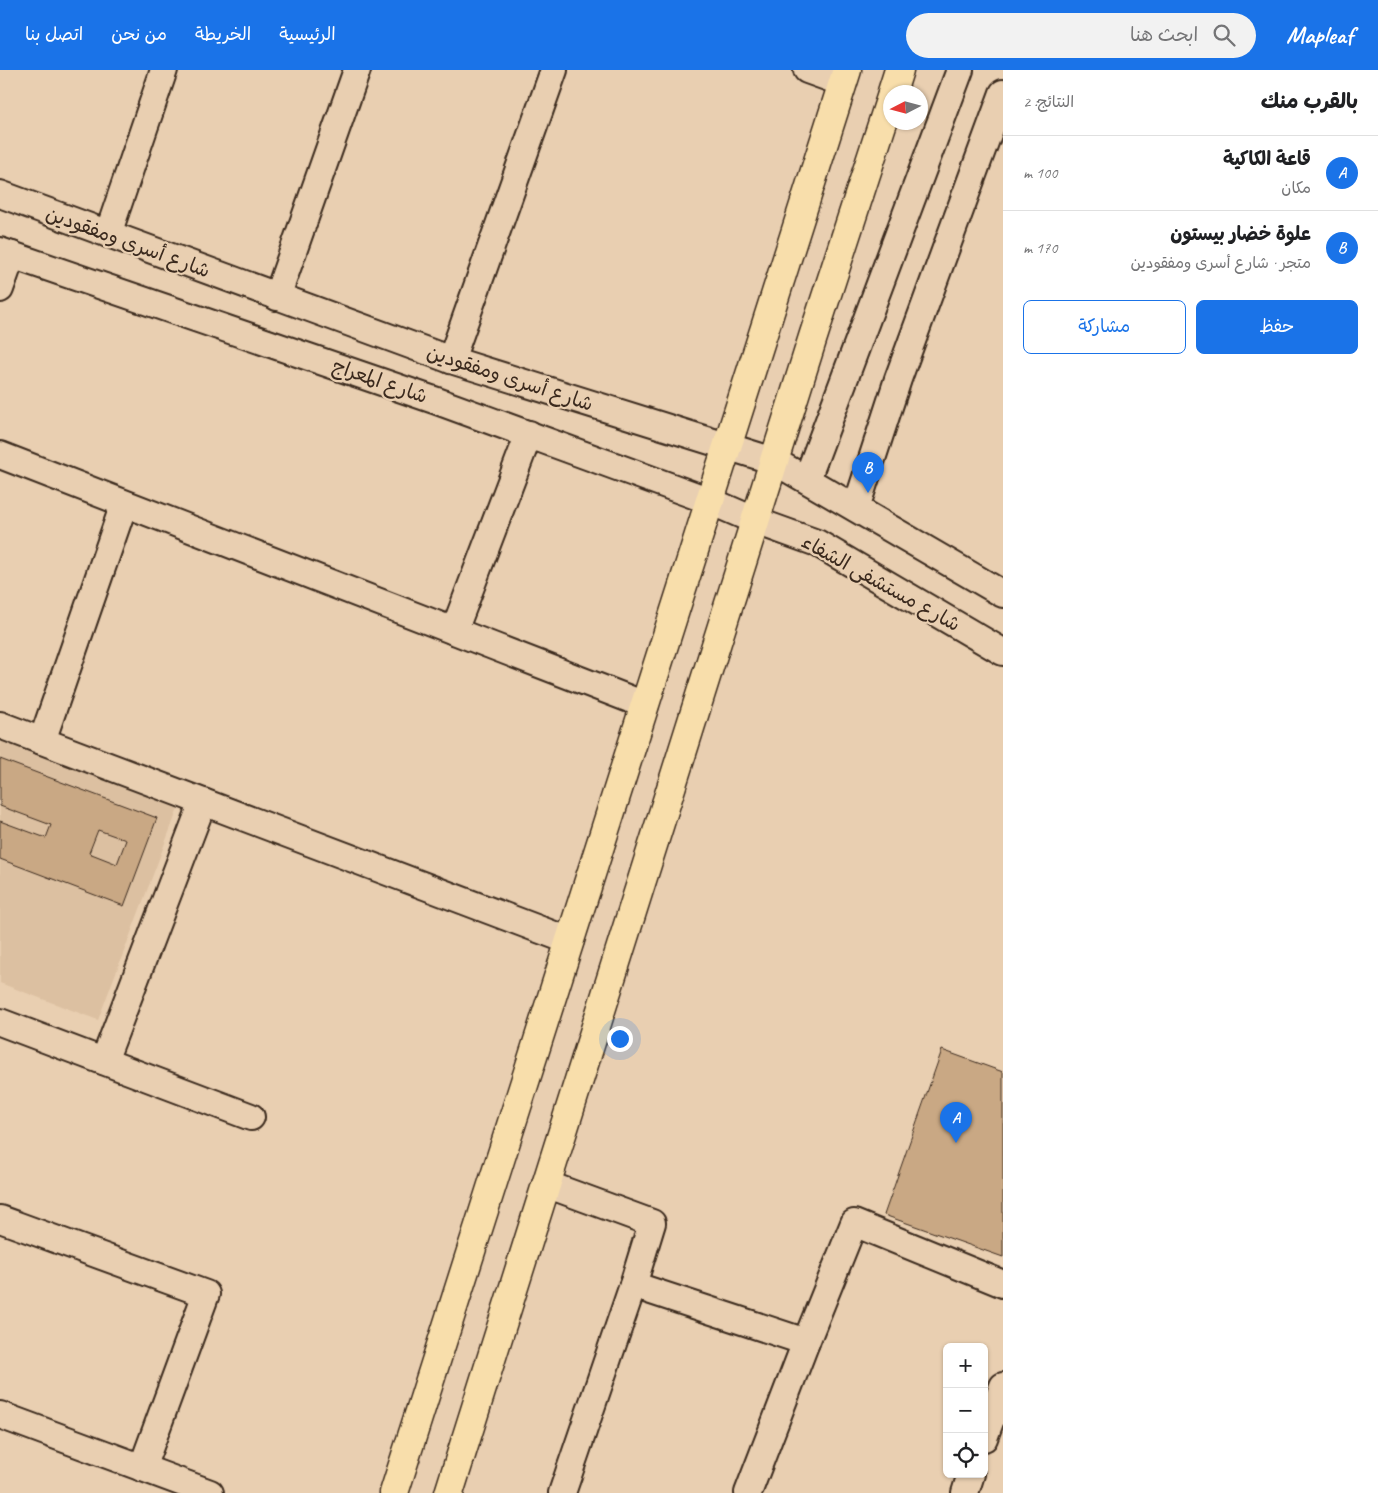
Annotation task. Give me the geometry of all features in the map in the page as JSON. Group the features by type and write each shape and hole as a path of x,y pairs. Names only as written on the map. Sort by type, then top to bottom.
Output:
{"main road":[{"path":"894,85 899,70"},
{"path":"394,1493 845,77"},
{"path":"449,1493 883,119"}],"street":[{"path":"108,234 164,70"},
{"path":"277,297 357,70"},
{"path":"451,360 554,70"},
{"path":"807,70 845,77"},
{"path":"807,480 960,70"},
{"path":"856,508 898,379 1003,93"},
{"name":"شارع أسرى ومفقودين","path":"0,194 451,360 774,460 1003,594"},
{"path":"0,289 6,253"},
{"name":"شارع المعراج","path":"6,253 437,401 710,501 756,522"},
{"path":"454,631 528,434"},
{"path":"0,456 645,706"},
{"path":"42,741 124,504"},
{"name":"شارع مستشفى الشفاء","path":"756,522 816,543 1003,652"},
{"path":"0,725 570,941"},
{"path":"104,1061 203,802"},
{"path":"0,1022 251,1116"},
{"path":"546,1184 652,1223 564,1492"},
{"path":"0,1219 206,1294 142,1468"},
{"path":"748,1493 854,1223 1003,1284"},
{"path":"633,1285 806,1342"},
{"path":"986,1433 1003,1386"},
{"path":"0,1415 210,1493"},
{"path":"965,1493 970,1478"}],"shaded area":[{"path":"0,739 179,806 98,1020 0,983"}],"building":[{"path":"0,759 157,818 124,906 0,859 0,821 46,838 51,825 0,806","holes":["98,830 126,840 117,864 89,853"]},
{"path":"942,1050 1003,1072 1003,1257 884,1215"}],"place":[{"name":"علوة خضار بيستون","path":"868,493"},
{"name":"قاعة الكاكية","path":"956,1143"}]}
